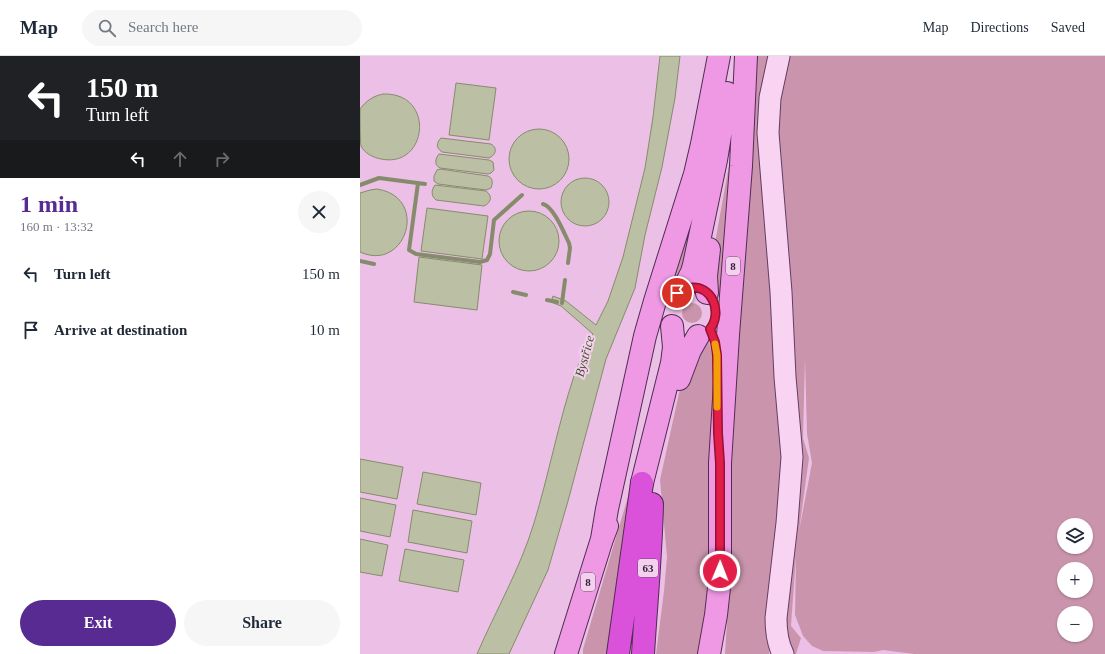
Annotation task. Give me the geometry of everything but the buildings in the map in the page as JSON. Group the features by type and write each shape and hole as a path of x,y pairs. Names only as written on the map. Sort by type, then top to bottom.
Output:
{"highway":[{"name":"63","path":"618,654 648,483"},
{"name":"63","path":"643,654 648,566 651,542 652,491 648,483"}],"main road":[{"name":"8","path":"566,654 602,538 641,354 655,301 695,174 719,56"},
{"path":"683,290 694,265 711,186 724,111 731,56"},
{"path":"707,293 707,266 723,178 733,108 738,56"},
{"name":"8","path":"709,654 717,609 720,579 720,463 741,166 746,56"},
{"path":"602,538 616,503 624,477 660,339 670,319 671,300 677,293 689,288 694,288 700,289 707,293 714,302 716,312 715,322 704,333 689,337 682,335 670,319"},
{"name":"63","path":"648,483 672,363 674,347 670,319"},
{"path":"704,333 715,342 717,355 720,463"},
{"name":"63","path":"648,483 686,358 690,350 704,333"}],"street":[{"path":"779,56 770,98 768,133 781,292 785,377 792,457 787,524 776,618 778,643 783,654"}],"shaded area":[{"path":"754,56 771,56 783,496 769,654 725,654 729,588 730,389"},
{"path":"788,56 1105,56 1105,654 914,654 883,650 874,652 823,651 812,646 803,636 795,615 796,556 791,626 801,638 796,654 793,654 785,635 777,114","holes":["805,359 807,434 812,463 799,531 809,458 803,438"]},
{"path":"731,154 725,306 717,294 711,265"},
{"path":"708,160 682,277 671,285"},
{"path":"692,303 699,306 702,313 699,320 692,323 685,320 682,313 685,306"},
{"path":"706,341 709,342 713,359 713,562 699,654 656,654 667,557 660,480 681,384"},
{"path":"663,354 608,654 583,654 583,649 645,439"}],"water":[{"name":"Bystřice","path":"660,56 680,56 675,98 662,167 645,235 635,288 606,359 548,570 509,654 477,654 522,557 534,523 568,394 576,371 593,334 561,306 551,302 553,296 566,301 596,325 608,301 623,257 645,168"},
{"path":"456,83 496,88 489,140 449,135"},
{"path":"383,94 400,97 412,105 418,116 420,130 416,142 409,153 397,159 375,158 362,149 361,146 360,109 370,99"},
{"path":"539,129 555,134 560,138 564,143 569,159 564,175 560,180 555,184 539,189 523,184 518,180 514,175 509,159 514,143 518,138 523,134"},
{"path":"441,138 491,144 495,147 495,151 489,158 442,152 437,145"},
{"path":"439,154 489,160 493,162 494,170 488,174 440,168 436,162"},
{"path":"440,169 488,176 492,181 491,188 486,190 438,184 434,181 434,176 437,170"},
{"path":"580,178 590,178 599,182 605,188 609,197 609,207 605,216 599,222 590,226 580,226 571,222 565,216 561,207 561,197 565,188 571,182"},
{"path":"435,185 486,191 490,195 490,201 484,206 436,200 432,193"},
{"path":"377,189 393,195 403,205 407,218 406,231 400,243 390,252 376,256 360,252 360,193"},
{"path":"427,208 488,216 482,259 421,251"},
{"path":"529,211 545,216 550,220 554,225 559,241 554,257 550,262 545,266 529,271 513,266 508,262 504,257 499,241 504,225 508,220 513,216"},
{"path":"419,257 482,265 477,310 414,302"},
{"path":"360,459 403,467 397,499 360,492"},
{"path":"423,472 481,483 476,515 417,504"},
{"path":"360,498 396,505 390,537 360,531"},
{"path":"413,510 472,521 467,553 408,542"},
{"path":"360,539 388,545 382,576 360,572"},
{"path":"405,549 464,560 458,592 399,581"}],"waterway":[{"path":"360,185 379,178 425,184"},
{"path":"418,183 409,250 416,254 480,262 487,260 490,254 494,220 522,195"},
{"path":"543,204 547,206 555,215 569,243 570,248 568,263"},
{"path":"360,261 374,264"},
{"path":"562,303 565,280"},
{"path":"513,292 526,295"},
{"path":"547,300 557,302"}],"slow traffic":[{"path":"715,344 717,355 717,407"}],"route":[{"path":"677,293 689,288 703,290 714,302 716,308 715,322 710,329 715,342 717,355 717,406 720,463 720,571"}]}
